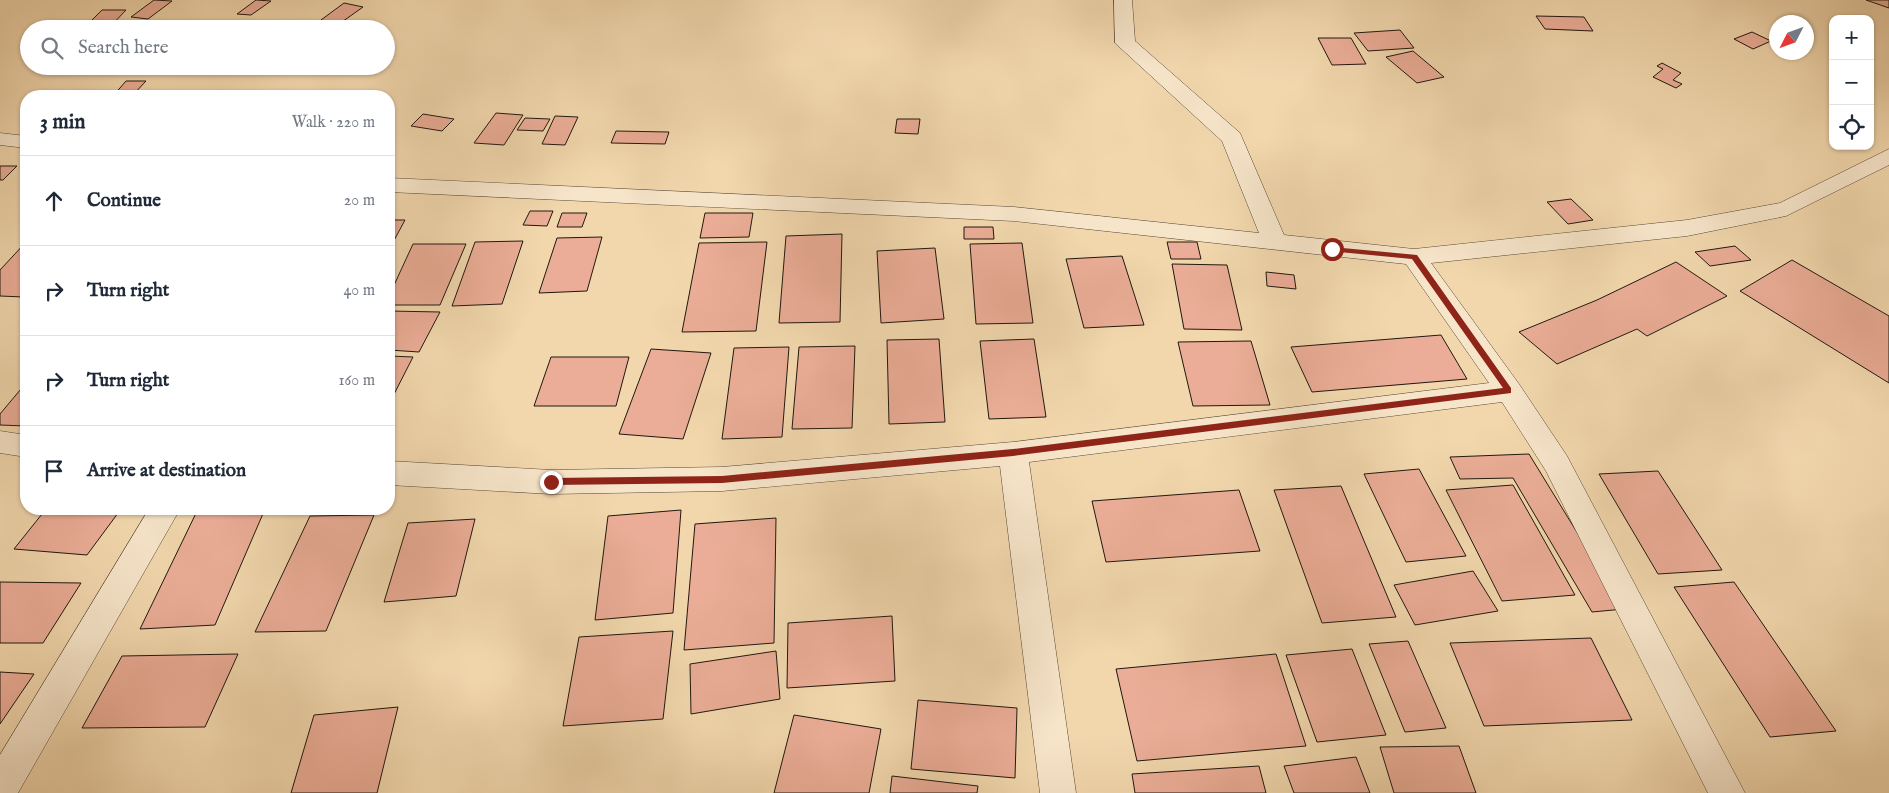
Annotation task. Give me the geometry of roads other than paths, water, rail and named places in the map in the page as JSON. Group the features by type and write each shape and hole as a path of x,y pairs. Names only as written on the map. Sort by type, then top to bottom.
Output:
{"street":[{"path":"1123,0 1125,43 1232,138 1275,242"},
{"path":"0,139 20,141"},
{"path":"395,185 1014,214 1414,257 1687,228 1786,209 1889,156"},
{"path":"1414,257 1509,390 1557,464 1727,793"},
{"path":"395,473 551,482 722,479 1013,453 1509,390"},
{"path":"0,442 20,445"},
{"path":"1013,453 1058,793"},
{"path":"0,789 161,515"}]}
